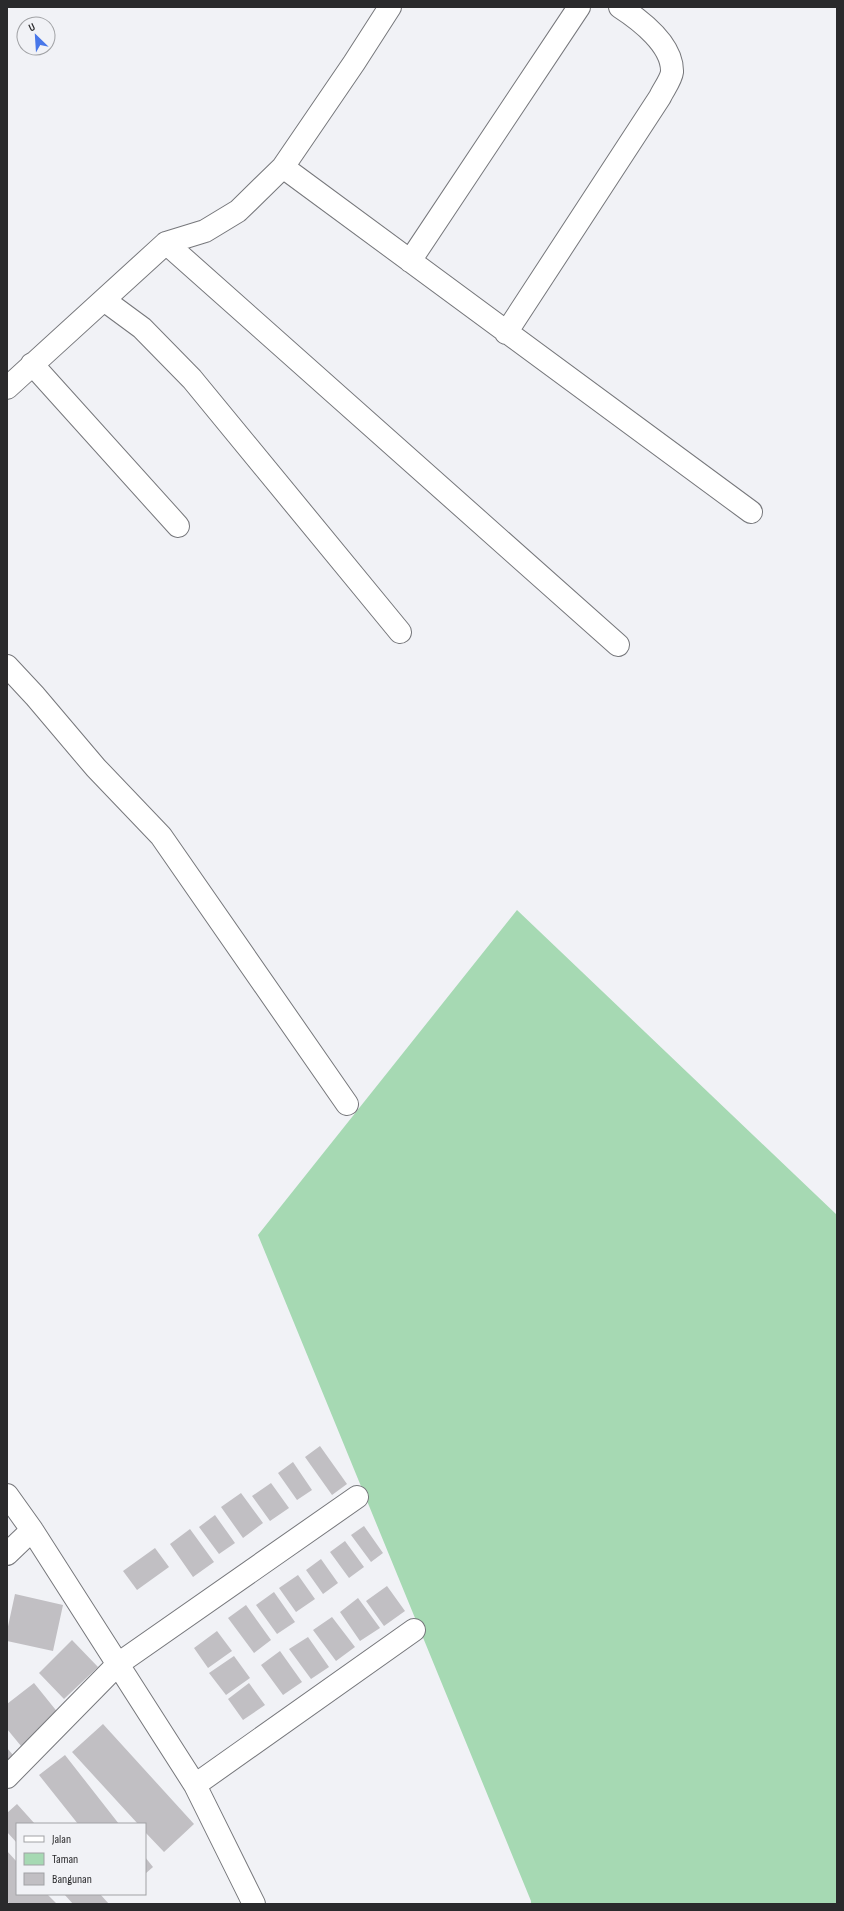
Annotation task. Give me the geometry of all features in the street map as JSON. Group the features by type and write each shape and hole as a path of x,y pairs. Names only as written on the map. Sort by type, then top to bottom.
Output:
{"street":[{"path":"7,388 166,243 205,231 238,212 283,167 354,63 390,7"},
{"path":"410,261 579,7"},
{"path":"506,333 660,97 672,74 671,58 662,44 638,18 620,7"},
{"path":"283,167 506,333 751,512"},
{"path":"166,243 618,645"},
{"path":"104,300 142,328 192,379 400,632"},
{"path":"32,364 178,526"},
{"path":"7,666 35,696 96,768 161,836 347,1104"},
{"path":"7,1495 32,1530 194,1785 254,1904"},
{"path":"7,1777 118,1664 357,1497"},
{"path":"7,1554 32,1530"},
{"path":"194,1785 414,1630"}],"green space":[{"path":"517,910 837,1215 837,1904 531,1904 258,1235"}],"building":[{"path":"320,1446 347,1484 332,1495 305,1457"},
{"path":"293,1462 312,1490 297,1500 278,1473"},
{"path":"271,1483 289,1508 270,1521 252,1496"},
{"path":"241,1493 263,1523 243,1538 221,1507"},
{"path":"215,1515 235,1543 219,1554 199,1527"},
{"path":"364,1526 383,1553 371,1562 351,1535"},
{"path":"190,1529 214,1562 193,1577 170,1544"},
{"path":"345,1541 364,1567 349,1578 330,1552"},
{"path":"155,1548 169,1567 137,1590 123,1571"},
{"path":"321,1559 338,1583 323,1594 306,1570"},
{"path":"298,1575 315,1599 296,1612 279,1588"},
{"path":"387,1586 405,1611 384,1626 366,1601"},
{"path":"274,1592 295,1622 277,1634 256,1605"},
{"path":"15,1594 63,1605 53,1651 7,1641 7,1631"},
{"path":"358,1598 380,1628 360,1641 340,1612"},
{"path":"246,1605 271,1640 254,1653 228,1618"},
{"path":"332,1617 355,1647 336,1661 313,1630"},
{"path":"217,1631 232,1651 208,1668 194,1648"},
{"path":"308,1637 329,1667 311,1679 289,1649"},
{"path":"72,1640 98,1667 64,1699 39,1673"},
{"path":"280,1651 302,1682 283,1695 261,1665"},
{"path":"234,1656 250,1678 226,1695 209,1673"},
{"path":"34,1683 59,1714 21,1746 7,1729 7,1704"},
{"path":"249,1683 265,1705 243,1720 228,1699"},
{"path":"103,1724 194,1824 164,1852 146,1833 146,1823 137,1823 72,1752"},
{"path":"7,1748 19,1762 7,1771"},
{"path":"65,1755 118,1823 77,1823 39,1775"},
{"path":"17,1804 34,1823 16,1823 16,1842 7,1832 7,1813"},
{"path":"7,1851 16,1861 16,1895 48,1895 57,1904 10,1904 7,1901"},
{"path":"146,1858 153,1867 146,1873"},
{"path":"65,1895 101,1895 109,1904 73,1904"}]}
